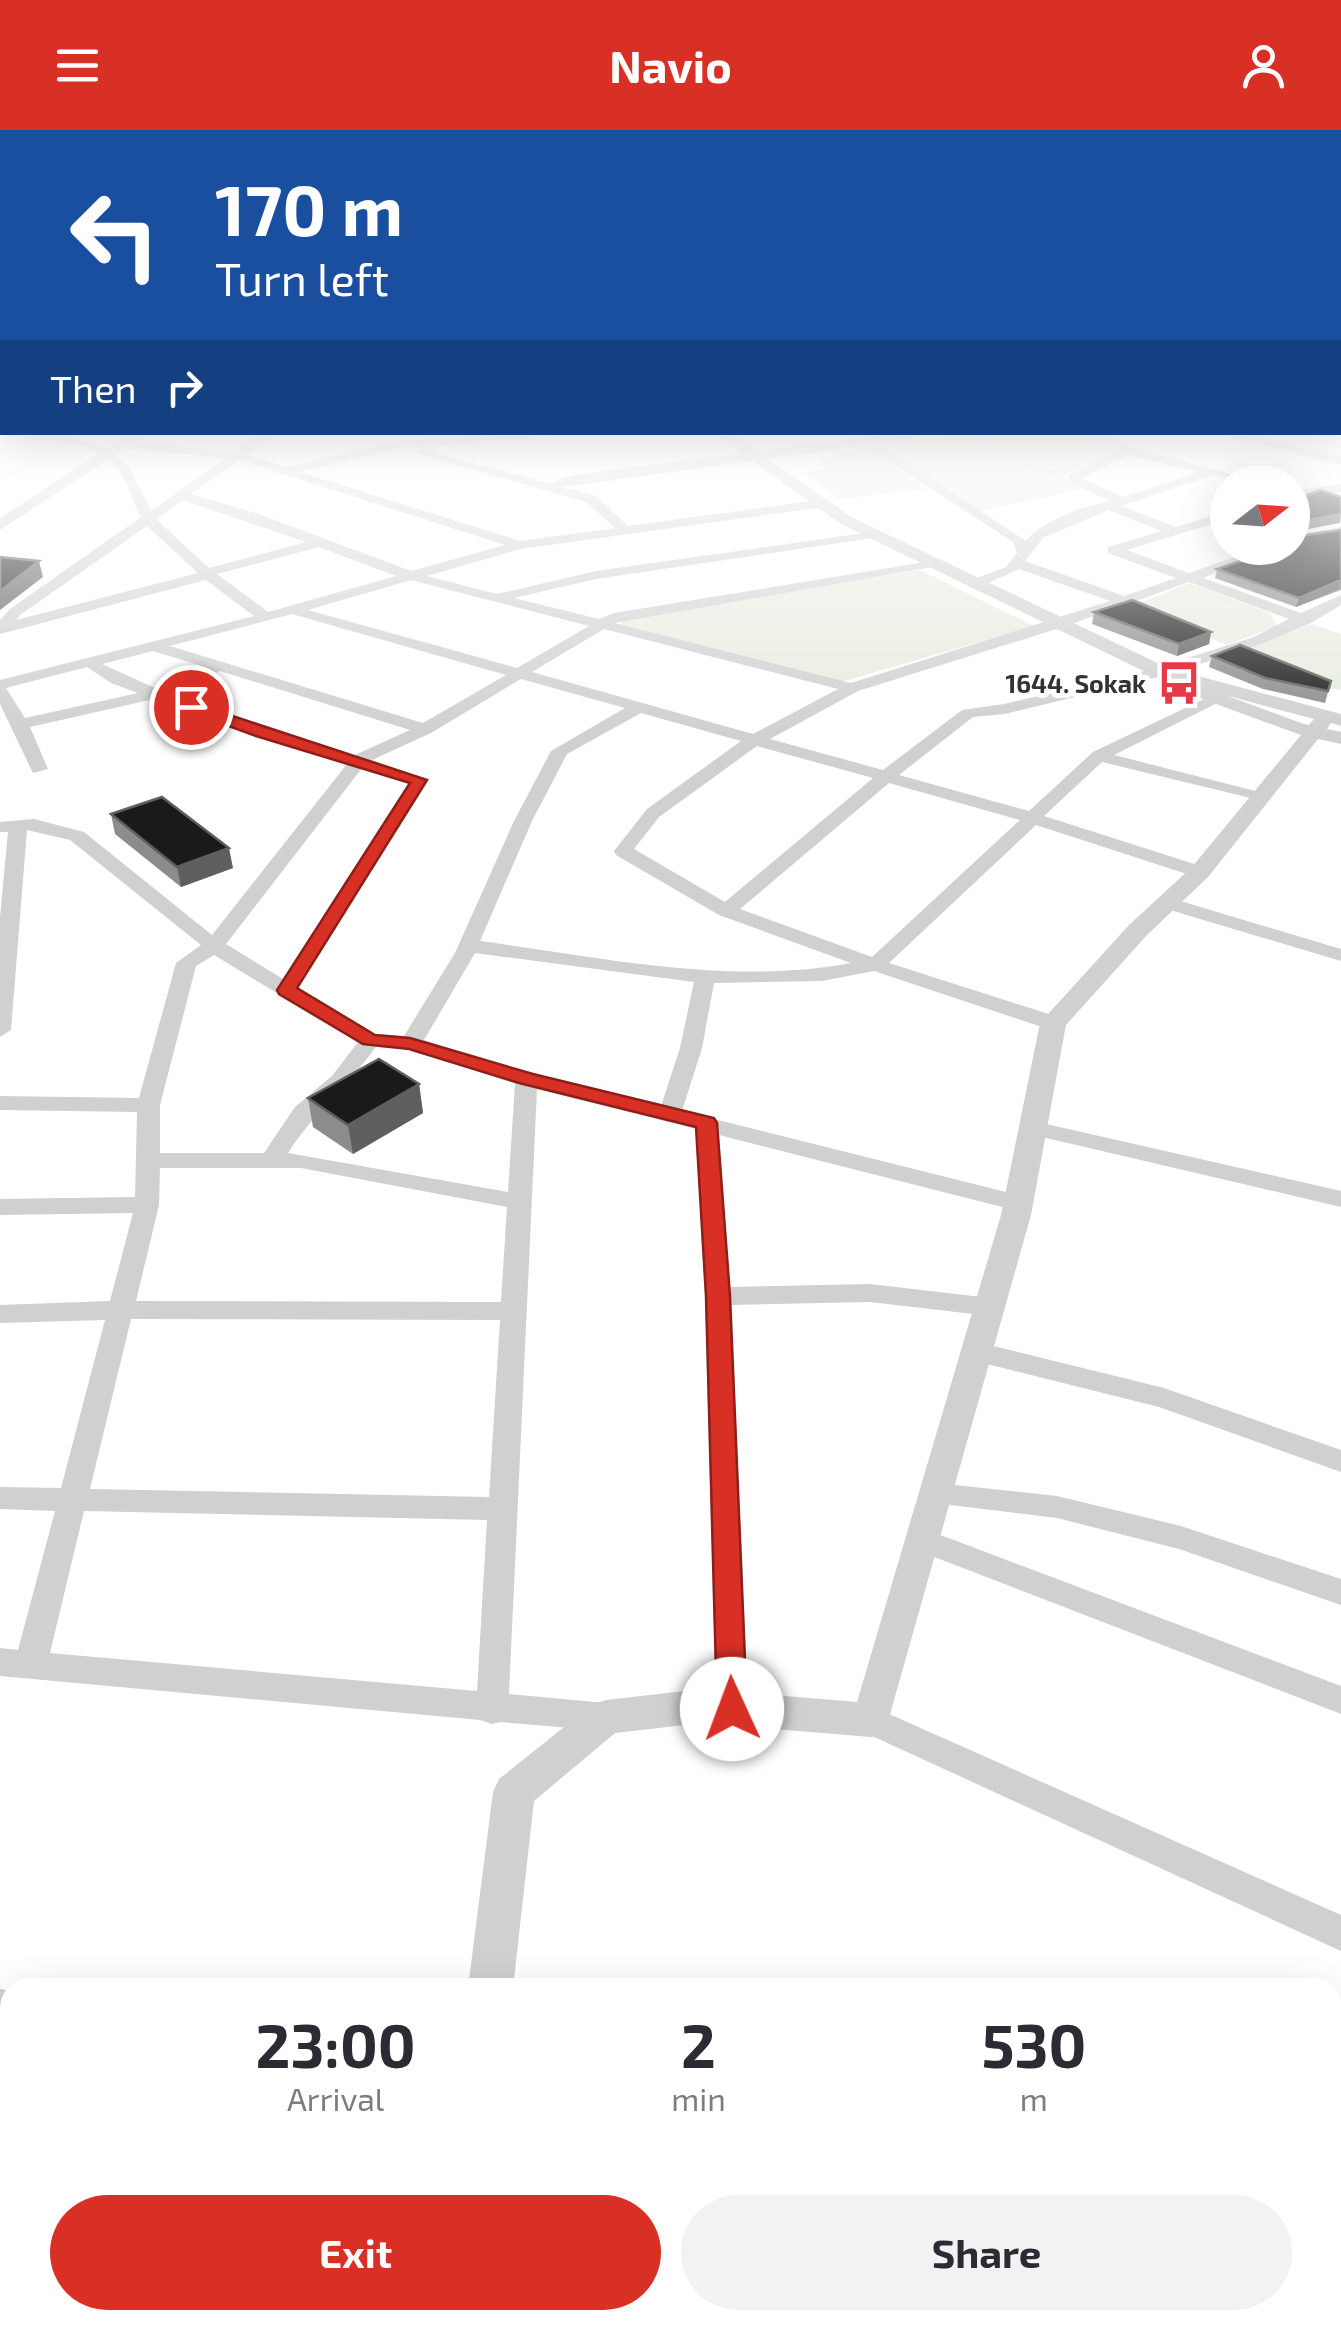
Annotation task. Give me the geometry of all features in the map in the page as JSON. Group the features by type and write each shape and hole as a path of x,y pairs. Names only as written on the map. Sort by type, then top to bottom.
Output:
{"street":[{"path":"1,628 15,612 132,530"},
{"path":"160,530 207,574 266,617"},
{"path":"286,530 407,575 852,688"},
{"path":"471,530 519,545"},
{"path":"38,769 21,724 0,688 519,545 625,530"},
{"path":"865,530 1161,672 1222,696 1326,724 1341,738"},
{"path":"1002,530 1018,540 1020,558"},
{"path":"974,584 1012,570 1038,535 1050,530"},
{"path":"1179,530 1113,550 1306,620"},
{"path":"1310,537 1341,531"},
{"path":"498,598 596,575 873,534"},
{"path":"1,628 320,543"},
{"path":"1020,558 1126,600"},
{"path":"932,563 656,608 604,623 425,728 359,760 214,946 186,963 149,1104 147,1205 72,1500 15,1662 492,1710 606,1717 702,1706 871,1720 1341,1933"},
{"path":"1053,1023 726,911 623,851 654,814 751,742 852,688 1058,624 1226,565"},
{"path":"726,911 886,776 968,713 1004,709 1161,672 1259,640 1306,620 1341,599"},
{"path":"290,610 1033,818 1200,872"},
{"path":"152,646 425,728"},
{"path":"94,661 94,666 117,680 262,733 420,780 286,990"},
{"path":"21,724 156,694 221,664"},
{"path":"468,946 705,977 822,974 875,964 1082,768 1222,696"},
{"path":"410,1044 468,946 523,821 560,751 642,706"},
{"path":"871,1720 1018,1203 1053,1023 1200,872 1257,798 1326,724"},
{"path":"1100,756 1257,798"},
{"path":"0,1029 9,826 34,824 77,836 214,946 370,1040 410,1044 526,1079 1018,1203"},
{"path":"1167,903 1341,955"},
{"path":"670,1113 692,1048 705,977"},
{"path":"272,1159 303,1112 340,1081 370,1040"},
{"path":"492,1710 526,1079"},
{"path":"0,1103 149,1104"},
{"path":"707,1123 718,1296 732,1709"},
{"path":"1032,1128 1341,1198"},
{"path":"147,1160 272,1159 520,1202"},
{"path":"0,1207 147,1205"},
{"path":"718,1296 870,1293 990,1307"},
{"path":"0,1314 120,1310 514,1312"},
{"path":"976,1352 1164,1398 1341,1461"},
{"path":"936,1494 1075,1511 1181,1538 1341,1592"},
{"path":"0,1498 503,1508"},
{"path":"922,1540 1341,1700"},
{"path":"491,1978 514,1792 606,1717"}],"shaded area":[{"path":"920,570 1034,626 841,682 620,625 623,620 650,613"},
{"path":"1190,583 1270,613 1277,626 1227,645 1132,606"},
{"path":"1311,624 1341,634 1341,690 1323,688 1235,653"}],"building":[{"path":"1341,530 1341,580 1299,598 1217,569 1229,565 1310,565 1310,534"},
{"path":"0,557 39,561 0,591"},
{"path":"1132,600 1211,632 1179,644 1094,612"},
{"path":"1240,645 1331,681 1328,691 1265,678 1212,656"},
{"path":"162,797 229,848 177,867 111,814"},
{"path":"379,1059 419,1084 348,1125 308,1098"}],"place":[{"name":"1644. Sokak","path":"1179,683"}],"route":[{"path":"191,707 262,733 420,780 286,990 370,1040 410,1044 526,1079 707,1123 718,1296 732,1709"}]}
